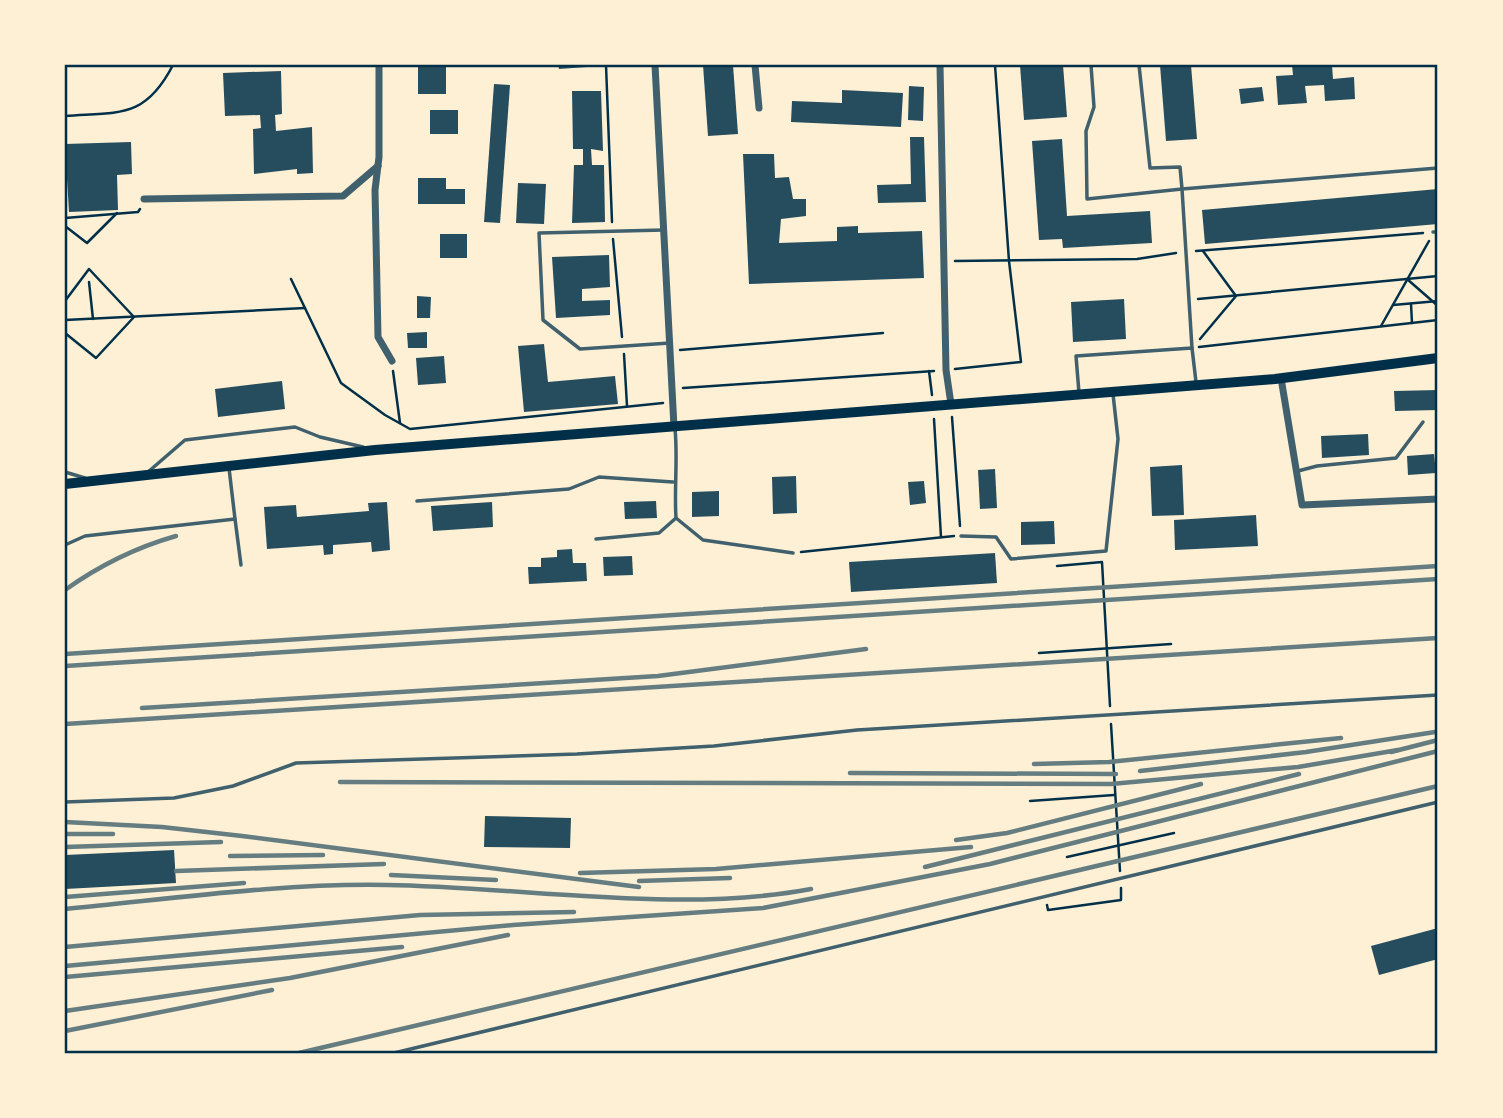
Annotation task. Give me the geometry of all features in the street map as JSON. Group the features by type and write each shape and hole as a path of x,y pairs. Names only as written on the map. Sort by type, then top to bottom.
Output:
{"main road":[{"path":"65,484 375,450 1281,378 1438,358"}],"street":[{"path":"379,65 378,166 375,190 378,337 392,361"},
{"path":"655,65 674,427"},
{"path":"755,65 759,108"},
{"path":"940,65 946,370 951,404"},
{"path":"144,199 343,195 378,166"},
{"path":"1281,378 1301,505 1438,499"}],"lane":[{"path":"1091,65 1094,107 1086,131 1087,199 1438,168"},
{"path":"1139,65 1150,168 1180,167 1196,384"},
{"path":"664,230 540,233 543,320 580,349 670,347"},
{"path":"1079,394 1076,356 1192,348"},
{"path":"961,536 996,537 1012,558 1106,551 1118,439 1113,391"},
{"path":"1296,472 1317,466 1396,458 1423,422"},
{"path":"143,476 185,440 295,427 320,437 375,450"},
{"path":"674,427 678,456 673,482 676,518 703,540 793,553"},
{"path":"229,466 242,565"},
{"path":"65,472 97,481"},
{"path":"417,501 569,489 599,477 673,482"},
{"path":"596,539 659,533 676,518"},
{"path":"65,545 85,536 235,519"},
{"path":"65,802 174,798 233,786 296,763 577,754 714,746 857,730 1438,695"},
{"path":"394,1053 1438,802"}],"path":[{"path":"65,116 136,110 161,88 173,65"},
{"path":"672,389 946,370 1021,362 1009,261 995,65"},
{"path":"65,218 138,212 144,199"},
{"path":"65,226 87,243 117,213"},
{"path":"1381,326 1436,232"},
{"path":"1203,251 1236,296"},
{"path":"65,300 89,269 134,317"},
{"path":"1189,300 1438,276"},
{"path":"291,279 341,383 410,429 673,402"},
{"path":"1407,279 1437,303"},
{"path":"89,282 93,319"},
{"path":"1192,348 1236,296"},
{"path":"1392,305 1437,303"},
{"path":"1411,304 1412,323"},
{"path":"65,320 305,308"},
{"path":"65,332 96,358 134,317"},
{"path":"1192,348 1438,320"},
{"path":"670,347 883,333"},
{"path":"392,361 400,423"},
{"path":"929,371 941,537"},
{"path":"793,553 961,536 951,404"},
{"path":"1050,566 1102,562 1120,873"},
{"path":"1040,653 1171,644"},
{"path":"1030,801 1115,795"},
{"path":"1067,857 1174,833"},
{"path":"1058,910 1121,900 1120,886"}],"building":[{"path":"418,65 446,65 446,94 418,94"},
{"path":"558,65 587,65 587,67 559,69"},
{"path":"703,65 733,65 738,134 708,136"},
{"path":"1020,65 1063,65 1067,117 1024,120"},
{"path":"1160,65 1191,65 1197,139 1166,141"},
{"path":"1292,65 1332,65 1333,79 1354,77 1355,99 1325,101 1324,85 1305,86 1307,103 1278,105 1276,76 1293,75"},
{"path":"281,71 282,114 275,115 276,131 312,127 313,173 297,174 297,169 254,174 253,129 261,128 260,115 225,116 223,73"},
{"path":"494,84 510,85 500,223 484,222"},
{"path":"909,86 924,87 923,121 908,120"},
{"path":"1262,87 1264,101 1241,104 1239,89"},
{"path":"842,90 903,93 901,127 791,122 792,101 842,103"},
{"path":"572,91 601,91 603,151 591,149 592,165 604,165 605,222 572,223 574,165 583,165 583,149 573,149"},
{"path":"430,110 458,110 458,134 430,134"},
{"path":"910,137 924,137 926,202 878,203 877,185 911,184"},
{"path":"1062,139 1067,216 1150,211 1152,243 1063,248 1062,239 1039,240 1032,141"},
{"path":"131,142 132,174 117,175 118,210 69,212 65,144"},
{"path":"743,154 774,154 775,178 789,177 793,199 806,199 806,216 781,219 779,243 837,241 837,227 858,226 858,233 922,231 924,278 749,284"},
{"path":"418,178 446,178 446,189 465,189 465,204 418,204"},
{"path":"518,183 546,184 544,224 516,223"},
{"path":"1438,189 1438,224 1205,244 1202,210"},
{"path":"440,234 467,234 467,258 440,258"},
{"path":"609,255 610,287 582,289 582,301 610,300 610,315 556,318 552,257"},
{"path":"417,296 431,297 430,318 417,318"},
{"path":"1124,299 1126,339 1073,342 1071,302"},
{"path":"427,332 427,348 408,348 407,333"},
{"path":"544,344 548,382 615,376 618,404 524,412 518,346"},
{"path":"444,356 446,383 418,385 416,358"},
{"path":"282,381 285,409 218,417 215,389"},
{"path":"1438,390 1438,410 1395,411 1394,391"},
{"path":"1368,434 1369,455 1322,458 1321,436"},
{"path":"1434,454 1436,473 1408,475 1407,456"},
{"path":"1182,465 1184,515 1152,516 1150,467"},
{"path":"995,469 997,508 980,509 978,470"},
{"path":"796,476 797,513 773,514 772,477"},
{"path":"924,481 926,503 910,505 908,482"},
{"path":"719,491 719,516 692,517 692,492"},
{"path":"656,501 657,518 625,519 624,502"},
{"path":"387,502 390,550 372,552 371,542 333,545 333,554 324,555 323,545 267,549 264,507 296,505 297,517 369,511 368,503"},
{"path":"492,502 493,527 433,531 431,506"},
{"path":"1256,515 1258,546 1175,550 1174,520"},
{"path":"1054,521 1055,544 1021,545 1021,522"},
{"path":"572,549 573,563 586,563 587,581 529,584 528,567 541,567 541,558 557,557 557,550"},
{"path":"995,553 997,583 851,592 849,562"},
{"path":"632,556 633,575 604,576 603,557"},
{"path":"485,816 571,818 570,848 484,847"},
{"path":"174,850 176,883 65,889 65,855"},
{"path":"1438,928 1438,959 1379,975 1371,946"}],"railway":[{"path":"65,590 118,558 176,536"},
{"path":"65,654 1438,566"},
{"path":"65,666 1438,579"},
{"path":"65,724 1438,638"},
{"path":"142,708 658,676 866,649"},
{"path":"1140,771 1306,752 1435,732"},
{"path":"1034,764 1109,762 1341,738"},
{"path":"1391,752 1438,740"},
{"path":"340,782 1111,784 1298,767 1398,750"},
{"path":"65,966 513,925 763,908 990,864 1438,751"},
{"path":"850,773 1116,774"},
{"path":"925,867 1299,774"},
{"path":"956,840 1007,833 1201,784"},
{"path":"299,1053 1438,786"},
{"path":"65,822 162,827 242,836 639,887"},
{"path":"65,834 113,834"},
{"path":"65,847 221,842"},
{"path":"580,873 716,869 971,847"},
{"path":"230,856 323,855"},
{"path":"176,871 384,864"},
{"path":"391,875 496,880"},
{"path":"639,881 730,878"},
{"path":"65,897 244,883"},
{"path":"65,909 306,886 387,885 654,899 760,896 811,889"},
{"path":"65,947 420,915 574,912"},
{"path":"65,1011 290,978 508,935"},
{"path":"65,977 402,947"},
{"path":"65,1031 272,990"}]}
